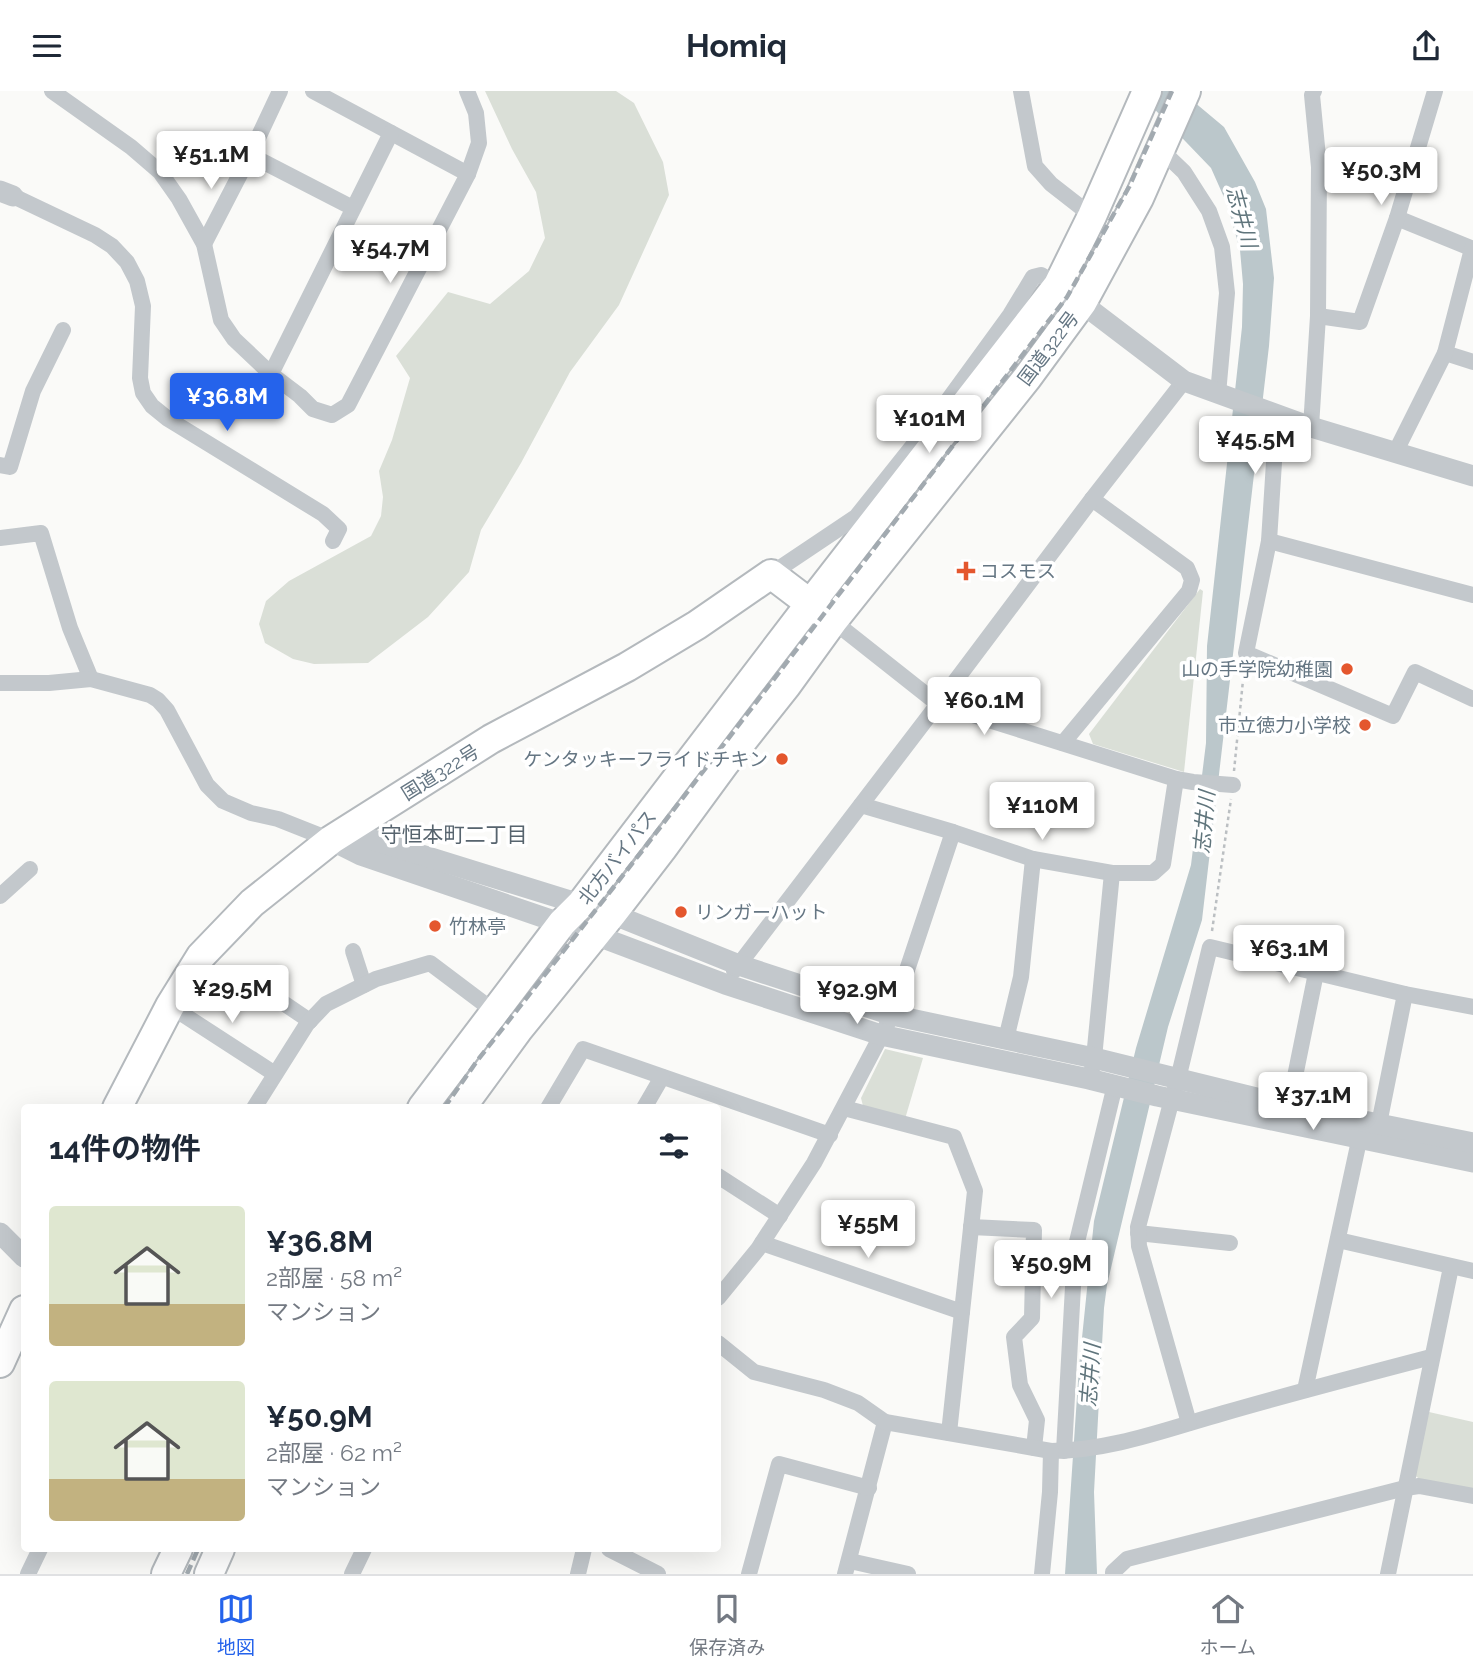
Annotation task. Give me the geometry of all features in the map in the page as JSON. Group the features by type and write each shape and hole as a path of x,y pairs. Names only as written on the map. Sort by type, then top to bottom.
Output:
{"highway":[{"name":"国道322号","path":"833,621 1027,378 1082,303 1139,198 1186,91"},
{"name":"国道322号","path":"810,604 1058,285 1143,100"},
{"name":"国道322号","path":"119,1104 170,1006 201,956 253,903 331,839 491,739 627,667 697,625 771,574"},
{"path":"771,574 833,621"},
{"name":"北方バイパス","path":"425,1104 810,604"},
{"name":"北方バイパス","path":"464,1104 518,1030 603,925 786,686 833,621"},
{"path":"0,1363 21,1317"},
{"path":"166,1574 177,1552"},
{"path":"209,1574 219,1552"}],"street":[{"path":"52,91 131,147 160,172 179,199 204,244 221,320 234,339 313,409 332,415 348,405 468,174 479,143 476,113 467,91"},
{"path":"204,244 280,91"},
{"path":"313,91 468,174"},
{"path":"1021,91 1035,166 1051,184 1092,216"},
{"path":"1311,427 1318,316 1319,167 1312,95 1314,91"},
{"path":"1318,316 1360,322 1397,218 1435,91"},
{"path":"271,374 391,133"},
{"path":"1164,138 1209,211 1222,247 1227,293 1222,395"},
{"path":"250,155 353,208"},
{"path":"6,193 95,235 112,246 127,262 137,281 143,306 140,378 143,393 152,406 323,513 339,529 333,541"},
{"path":"1395,453 1445,353 1473,249 1397,218"},
{"path":"771,574 856,517 935,418 1010,315 1033,277 1041,275 1184,381 1311,427 1473,476"},
{"path":"0,465 10,467 33,391 63,330"},
{"path":"1445,353 1473,362"},
{"path":"725,984 1184,381"},
{"path":"1277,415 1269,541 1246,653 1393,716 1415,672 1473,699"},
{"path":"1063,743 1189,591 1192,580 1187,568 1092,499"},
{"path":"0,538 41,533 70,628 91,678"},
{"path":"1269,541 1473,595"},
{"path":"833,621 939,703 1176,779 1227,784"},
{"path":"0,683 49,683 91,678 150,695 167,710 207,785 223,801 331,839 361,855 571,914 892,1015 1006,1039 1092,1069 1118,1086 1168,1087 1289,1106 1473,1162"},
{"path":"861,805 1033,859 1112,873 1153,873 1163,864 1176,779"},
{"path":"721,1294 762,1243 814,1163 892,1015 953,832"},
{"path":"1006,1039 1021,978 1033,859"},
{"path":"0,896 30,869"},
{"path":"1092,1069 1112,873"},
{"path":"603,925 725,984 881,1035 1092,1069 1124,1065 1168,1087 1367,1128 1473,1143"},
{"path":"1189,1423 1139,1246 1138,1227 1168,1087 1210,947 1405,994 1473,1007"},
{"path":"353,951 364,985"},
{"path":"256,1104 310,1021 326,1004 376,979 430,963 495,1012"},
{"path":"1289,1106 1316,973"},
{"path":"251,981 310,1021"},
{"path":"1305,1390 1338,1240 1405,994"},
{"path":"170,1006 275,1074"},
{"path":"550,1104 583,1049 830,1135"},
{"path":"646,1104 662,1077"},
{"path":"1042,1574 1050,1492 1050,1450 1075,1250 1118,1086"},
{"path":"844,1108 954,1137 975,1191 949,1433"},
{"path":"721,1178 780,1216"},
{"path":"971,1227 1034,1230 1032,1318 1014,1337 1020,1385 1050,1450"},
{"path":"0,1233 21,1254"},
{"path":"1138,1233 1230,1243"},
{"path":"1338,1240 1473,1271"},
{"path":"762,1243 962,1312"},
{"path":"1388,1574 1451,1267"},
{"path":"721,1345 754,1372 836,1394 858,1403 886,1422 1050,1450 1112,1444 1432,1357"},
{"path":"886,1422 847,1568 908,1574"},
{"path":"748,1574 779,1464 869,1488"},
{"path":"1112,1574 1127,1559 1405,1488 1419,1486 1473,1496"},
{"path":"28,1574 39,1552"},
{"path":"352,1574 363,1552"},
{"path":"578,1574 583,1552"},
{"path":"616,1552 658,1574"}],"shaded area":[{"path":"485,91 616,91 634,103 663,162 669,195 619,305 570,372 481,530 469,572 428,617 368,663 314,664 293,659 265,643 259,624 266,601 289,581 371,536 381,516 383,497 379,471 392,440 410,378 396,356 448,292 490,304 529,271 545,238 536,192"},
{"path":"1200,589 1203,591 1184,772 1093,744 1089,734"},
{"path":"885,1049 923,1058 905,1119 864,1110 861,1098"},
{"path":"1429,1412 1473,1422 1473,1492 1421,1480 1414,1475"}],"water":[{"name":"志井川","path":"1137,91 1181,91 1224,127 1255,182 1266,209 1274,278 1269,346 1202,920 1168,1027 1107,1285 1094,1492 1097,1574 1065,1574 1079,1367 1094,1221 1136,1048 1191,865 1206,743 1207,646 1242,327 1243,284 1240,250 1227,204 1211,168"}],"railway":[{"path":"447,1104 477,1061 642,851 1067,297 1129,187 1172,91"},
{"path":"187,1574 197,1552"}],"place":[{"name":"コスモス","path":"966,571"},
{"name":"山の手学院幼稚園","path":"1347,669"},
{"name":"市立徳力小学校","path":"1365,725"},
{"name":"ケンタッキーフライドチキン","path":"782,759"},
{"name":"リンガーハット","path":"681,912"},
{"name":"竹林亭","path":"435,926"}],"district":[{"name":"守恒本町二丁目","path":"454,834"}]}
